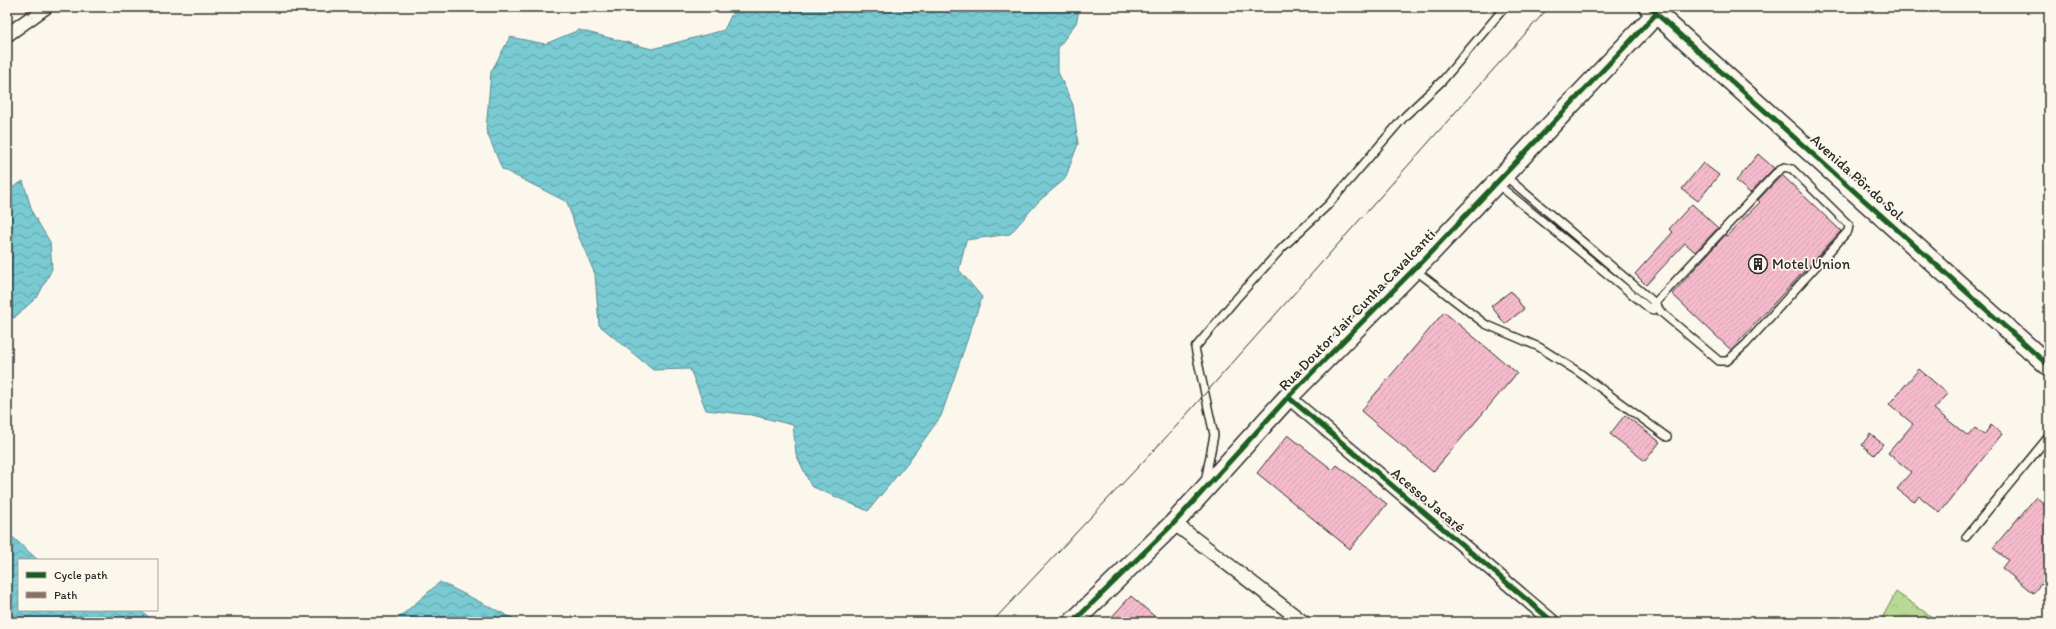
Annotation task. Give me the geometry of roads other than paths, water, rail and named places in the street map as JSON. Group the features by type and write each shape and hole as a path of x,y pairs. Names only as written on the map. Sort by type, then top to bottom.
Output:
{"street":[{"path":"7,35 46,7"},
{"name":"Rua Doutor Jair Cunha Cavalcanti","path":"1073,622 1174,523 1204,488 1288,397 1500,179 1652,10"},
{"name":"Avenida Pôr do Sol","path":"1652,10 2049,366"},
{"name":"Acesso Jacaré","path":"1288,397 1553,622"},
{"path":"1174,523 1303,622"}],"lane":[{"path":"1204,488 1214,434 1195,348 1273,258 1328,205 1405,116 1443,80 1505,7"},
{"path":"1500,179 1655,303 1661,312 1719,361 1727,361 1746,344 1848,231 1849,225 1792,169 1784,167 1776,173 1655,303 1650,309"},
{"path":"1500,179 1650,309 1661,312"},
{"path":"1414,269 1485,324 1539,347 1577,371 1667,437"},
{"path":"1966,537 2049,436"}],"water":[{"path":"735,7 1080,7 1076,23 1058,48 1058,72 1073,105 1078,144 1065,179 1039,201 1010,234 966,240 959,270 982,297 941,416 908,462 868,511 811,486 796,454 793,425 752,415 706,410 690,369 653,370 599,325 595,274 578,235 567,202 502,169 486,130 491,72 510,37 545,44 579,30 652,49 724,30"},
{"path":"23,181 33,214 50,242 52,269 38,296 14,318 7,316 7,191"},
{"path":"7,532 37,559 18,559 18,611 140,611 156,622 7,622"},
{"path":"440,582 520,622 394,622"}],"tram line":[{"path":"992,622 1171,432 1549,7"}],"place":[{"name":"Motel Union","path":"1758,264"}]}
